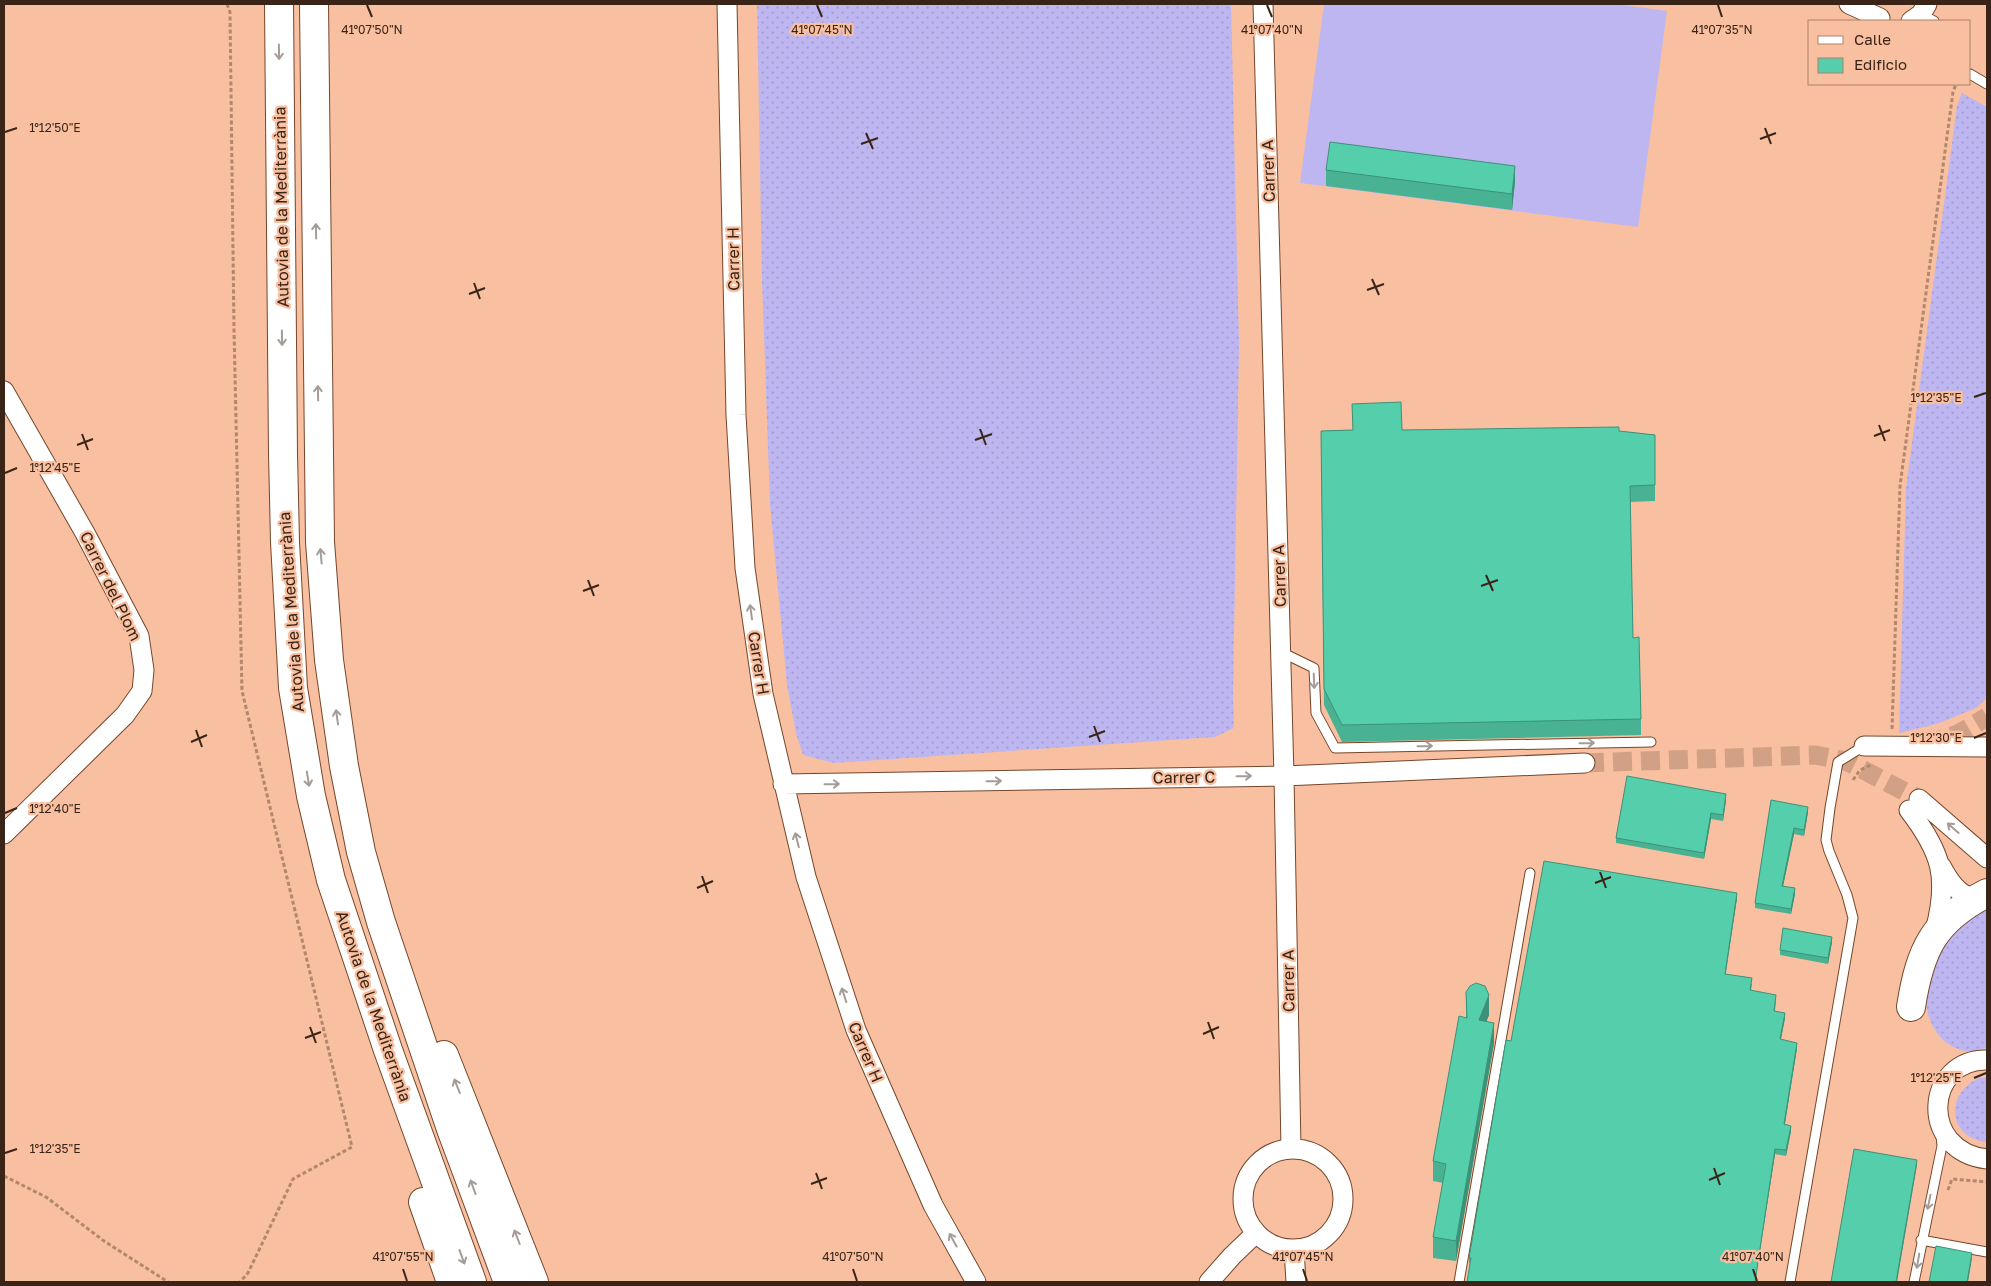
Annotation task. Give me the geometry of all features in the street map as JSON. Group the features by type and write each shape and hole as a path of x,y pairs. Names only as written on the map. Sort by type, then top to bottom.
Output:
{"highway":[{"name":"Autovia de la Mediterrània","path":"279,4 283,454 293,688 311,796 332,880 388,1050 472,1282"},
{"name":"Autovia de la Mediterrània","path":"314,4 320,542 329,660 344,766 361,852 381,922 451,1129 508,1282"},
{"path":"344,766 365,804 378,858 414,975 534,1282"},
{"path":"332,880 329,909 347,975 450,1282"},
{"path":"1912,1007 1916,978 1925,949 1934,935 1961,907 1981,896"}],"street":[{"name":"Carrer H","path":"727,4 736,415 745,568 763,694 806,877 856,1030 933,1205 976,1282"},
{"name":"Carrer A","path":"1263,4 1282,652 1291,1149"},
{"path":"1850,4 1878,14"},
{"name":"Carrer del Plom","path":"4,391 85,533 139,636 144,670 142,691 125,715 4,834"},
{"path":"1864,746 1987,747"},
{"name":"Carrer C","path":"783,784 1284,776 1585,763"},
{"path":"1981,896 1961,894 1947,877 1939,863 1914,804 1987,858"},
{"path":"1934,935 1941,909 1943,881 1939,863"},
{"path":"1985,1059 1967,1064 1955,1071 1946,1081 1940,1094 1938,1108 1939,1122 1946,1136 1957,1148 1971,1156 1987,1159"},
{"path":"1291,1149 1313,1154 1326,1162 1336,1175 1342,1193 1339,1217 1326,1237 1312,1245 1294,1249 1280,1247 1268,1242 1256,1233 1250,1226 1244,1207 1245,1183 1253,1169 1263,1159 1280,1150 1291,1149"},
{"path":"1209,1282 1256,1233"},
{"path":"1294,1249 1296,1282"}],"lane":[{"path":"1971,75 1987,84"},
{"path":"1282,652 1314,668 1316,713 1335,748 1651,742"},
{"path":"1790,1282 1853,918 1847,895 1826,840 1828,816 1838,762 1864,746"},
{"path":"1459,1282 1530,873"},
{"path":"1914,1282 1942,1146 1939,1122"},
{"path":"1922,1240 1987,1252"}],"path":[{"path":"227,4 230,12 234,329 242,691 352,1147 293,1178 248,1273 240,1282"},
{"path":"1892,730 1900,486 1953,92 1956,85"},
{"path":"1853,780 1860,770 1876,763"},
{"path":"4,1176 46,1197 104,1241 168,1282"},
{"path":"1946,1194 1952,1179 1987,1182"}],"shaded area":[{"path":"757,4 1231,4 1239,345 1234,728 1215,737 834,763 803,755 796,733 787,685 770,504 762,279"},
{"path":"1324,4 1615,4 1667,11 1638,227 1300,183"},
{"path":"1962,93 1987,107 1987,698 1976,708 1937,724 1899,733 1906,488 1957,106"},
{"path":"1987,907 1987,1048 1964,1051 1949,1045 1933,1027 1926,1004 1927,979 1936,958 1947,941 1969,919"},
{"path":"1979,1078 1987,1078 1987,1142 1974,1139 1964,1133 1958,1124 1955,1114 1960,1094 1968,1085"}],"building":[{"path":"1330,142 1515,166 1512,194 1326,170"},
{"path":"1401,402 1402,430 1619,427 1619,431 1655,435 1655,485 1630,486 1633,638 1639,637 1641,719 1342,725 1324,689 1321,431 1353,430 1352,404"},
{"path":"1627,776 1726,794 1723,815 1711,813 1704,853 1616,838"},
{"path":"1771,800 1808,807 1804,830 1794,828 1782,886 1795,888 1791,909 1755,903"},
{"path":"1544,861 1737,893 1725,974 1752,978 1750,990 1776,995 1774,1011 1785,1013 1780,1039 1797,1043 1784,1124 1791,1126 1786,1150 1775,1149 1755,1282 1467,1282 1471,1258 1469,1258 1506,1040 1511,1041"},
{"path":"1783,928 1832,937 1828,958 1780,950"},
{"path":"1476,983 1485,986 1489,995 1479,1020 1494,1023 1456,1241 1433,1237 1446,1164 1433,1161 1459,1016 1467,1018 1466,992 1470,986"},
{"path":"1854,1149 1917,1160 1896,1282 1831,1282"},
{"path":"1936,1246 1972,1253 1967,1282 1929,1282"}],"tunnel":[{"path":"1925,745 1958,734 1987,717"},
{"path":"1585,763 1815,755 1846,761 1919,799"}]}
